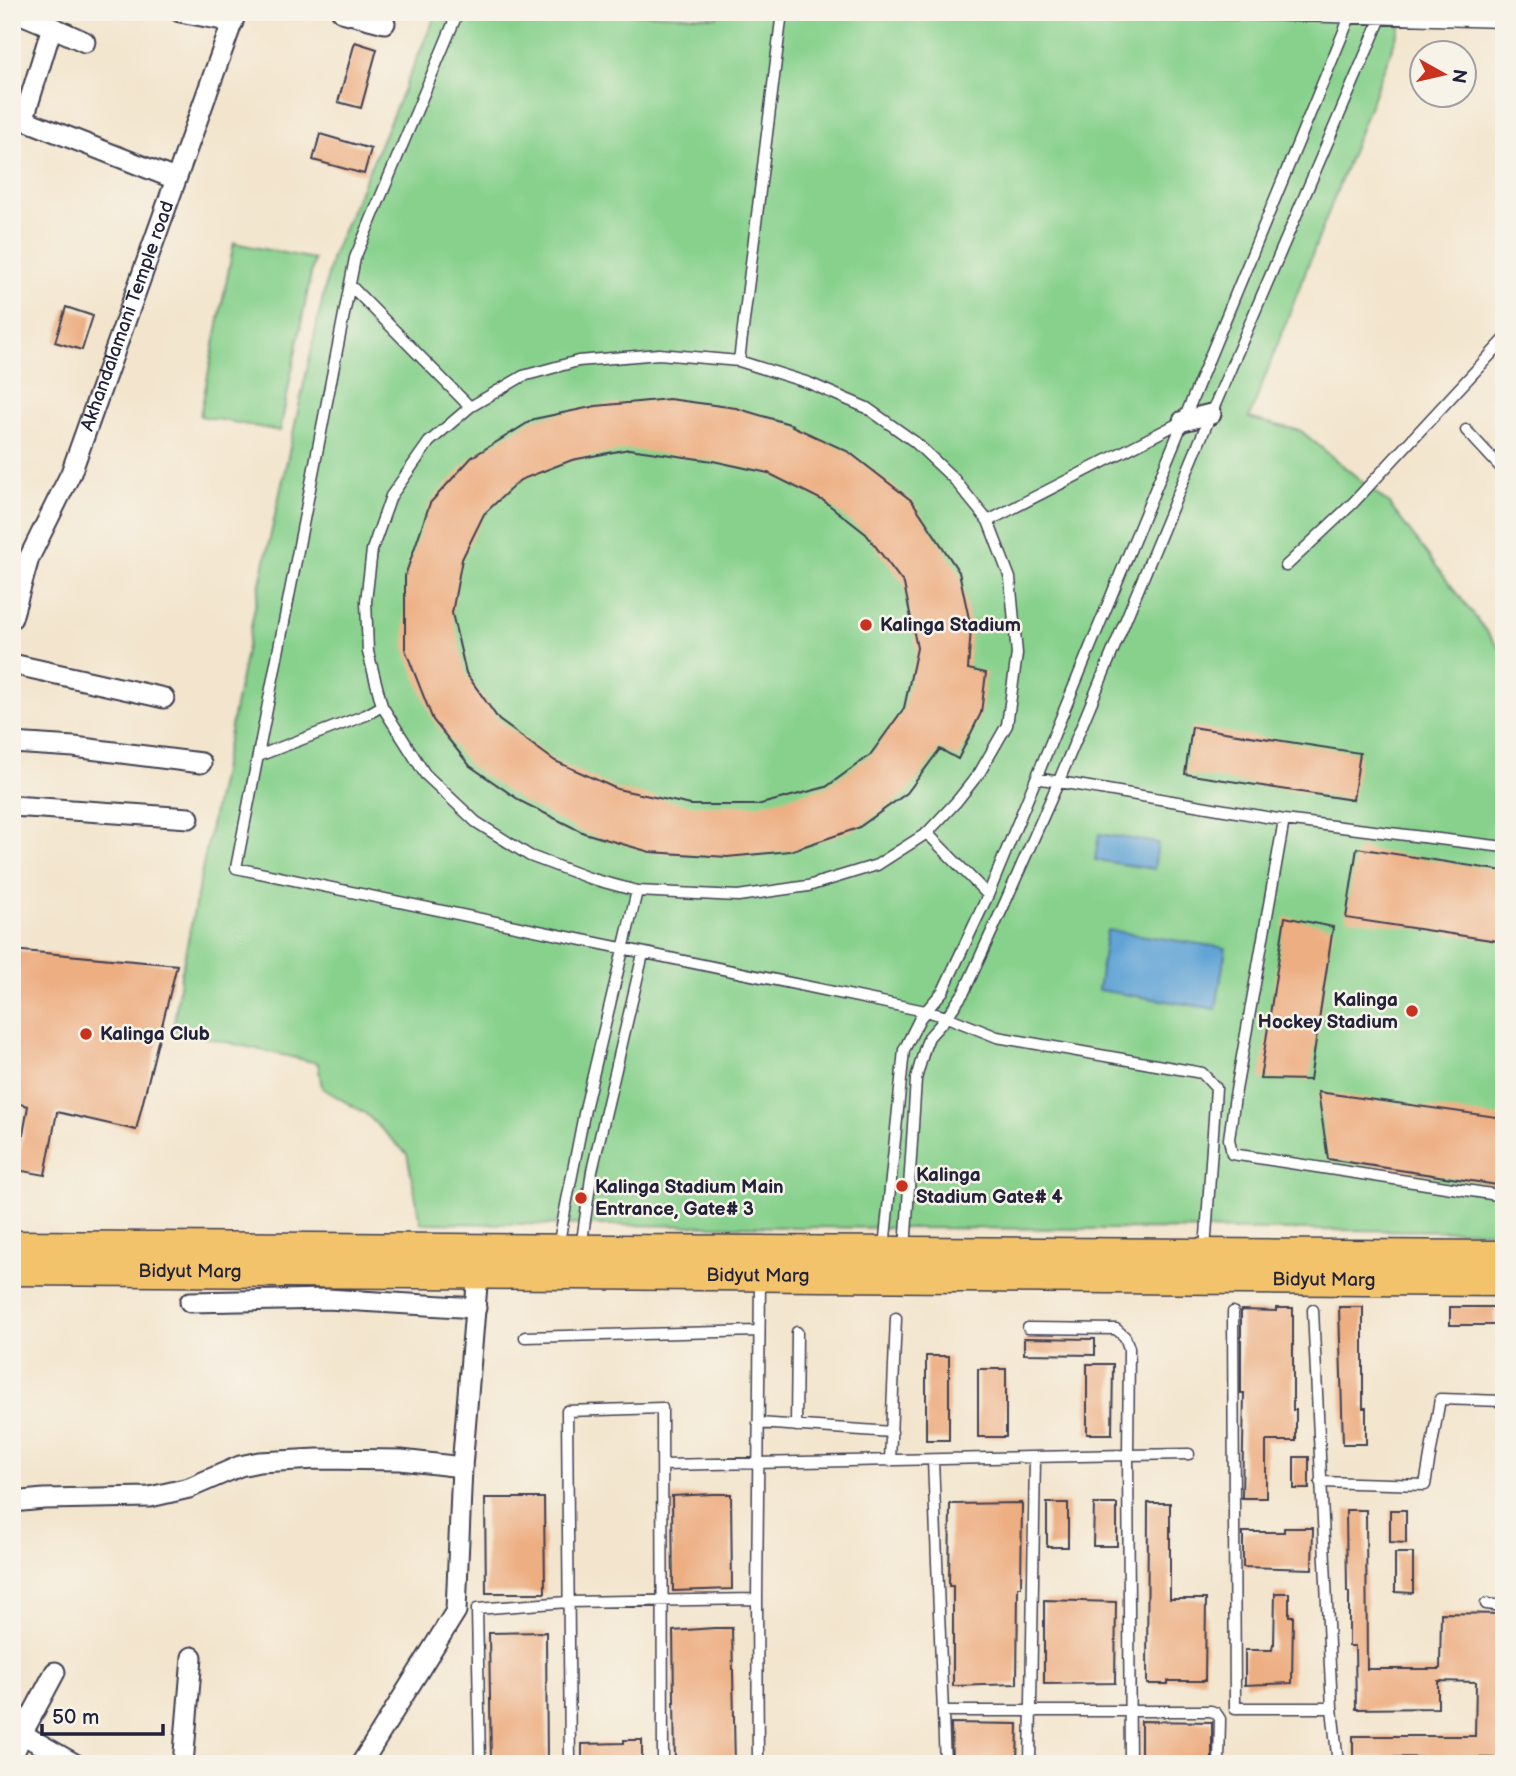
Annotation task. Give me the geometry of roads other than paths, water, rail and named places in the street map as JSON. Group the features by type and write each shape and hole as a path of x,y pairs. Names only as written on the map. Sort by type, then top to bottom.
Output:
{"main road":[{"name":"Bidyut Marg","path":"12,1247 1504,1255"},
{"name":"Bidyut Marg","path":"12,1270 1504,1281"}],"street":[{"path":"16,12 85,42"},
{"path":"180,12 235,17"},
{"path":"342,12 386,23"},
{"name":"Akhandalamani Temple road","path":"12,618 20,555 71,473 235,17"},
{"path":"52,27 17,118 175,178"},
{"path":"1183,421 1211,414"},
{"path":"12,664 164,698"},
{"path":"12,743 74,747 201,763"},
{"path":"12,806 189,818"},
{"path":"360,1764 456,1611 462,1467 478,1273"},
{"path":"190,1301 327,1299 476,1308"},
{"path":"12,1502 150,1497 189,1488 240,1466 269,1461 401,1460 462,1467"},
{"path":"183,1764 192,1657"},
{"path":"12,1758 17,1730 55,1672"},
{"path":"17,1730 75,1764"}],"lane":[{"path":"458,12 355,258 236,869 925,1011 997,1037 1202,1073 1216,1088 1204,1255"},
{"path":"739,361 782,12"},
{"path":"1157,12 1504,22"},
{"path":"894,1252 904,1050 911,1032 943,991 988,895 1349,19"},
{"path":"894,1252 920,1059 929,1037 964,992 1058,783 1211,414 1380,20"},
{"path":"351,286 470,407"},
{"path":"1286,566 1353,503 1504,340"},
{"path":"659,354 739,361 809,383 867,408 915,442 954,479 988,521 1010,578 1017,653 1007,725 980,772 927,834 877,864 808,886 738,897 637,891 589,878 530,856 476,822 425,774 382,706 368,652 366,601 372,550 391,496 429,442 470,407 523,376 578,361 659,354"},
{"path":"988,521 1183,421"},
{"path":"1466,430 1504,471"},
{"path":"257,756 366,715 382,706"},
{"path":"1036,778 1284,820 1504,847"},
{"path":"1284,820 1235,1096 1229,1139 1231,1154 1504,1196"},
{"path":"927,834 988,895"},
{"path":"568,1251 585,1110 637,891"},
{"path":"568,1251 592,1171 643,954"},
{"path":"758,1764 761,1276"},
{"path":"1313,1310 1332,1708 1338,1764"},
{"path":"1233,1312 1235,1708 1332,1708"},
{"path":"890,1461 896,1318"},
{"path":"1028,1328 1116,1329 1125,1337 1129,1348 1130,1764"},
{"path":"525,1337 760,1331"},
{"path":"796,1426 797,1332"},
{"path":"1320,1482 1425,1485 1440,1399 1504,1401"},
{"path":"570,1764 567,1411 662,1408 663,1764"},
{"path":"758,1423 892,1432"},
{"path":"663,1465 1189,1454"},
{"path":"1030,1764 1035,1458"},
{"path":"933,1460 945,1764"},
{"path":"480,1764 477,1609 567,1602 757,1599"},
{"path":"1486,1604 1504,1606"},
{"path":"945,1711 1210,1710 1216,1713 1220,1720 1219,1764"}],"water":[{"path":"1099,834 1158,843 1154,869 1095,860"},
{"path":"1107,930 1226,948 1216,1009 1098,990"}],"place":[{"name":"Kalinga Stadium","path":"866,625"},
{"name":"Kalinga Hockey Stadium","path":"1412,1011"},
{"name":"Kalinga Club","path":"86,1034"},
{"name":"Kalinga Stadium Gate# 4","path":"902,1186"},
{"name":"Kalinga Stadium Main Entrance, Gate# 3","path":"581,1198"}]}
